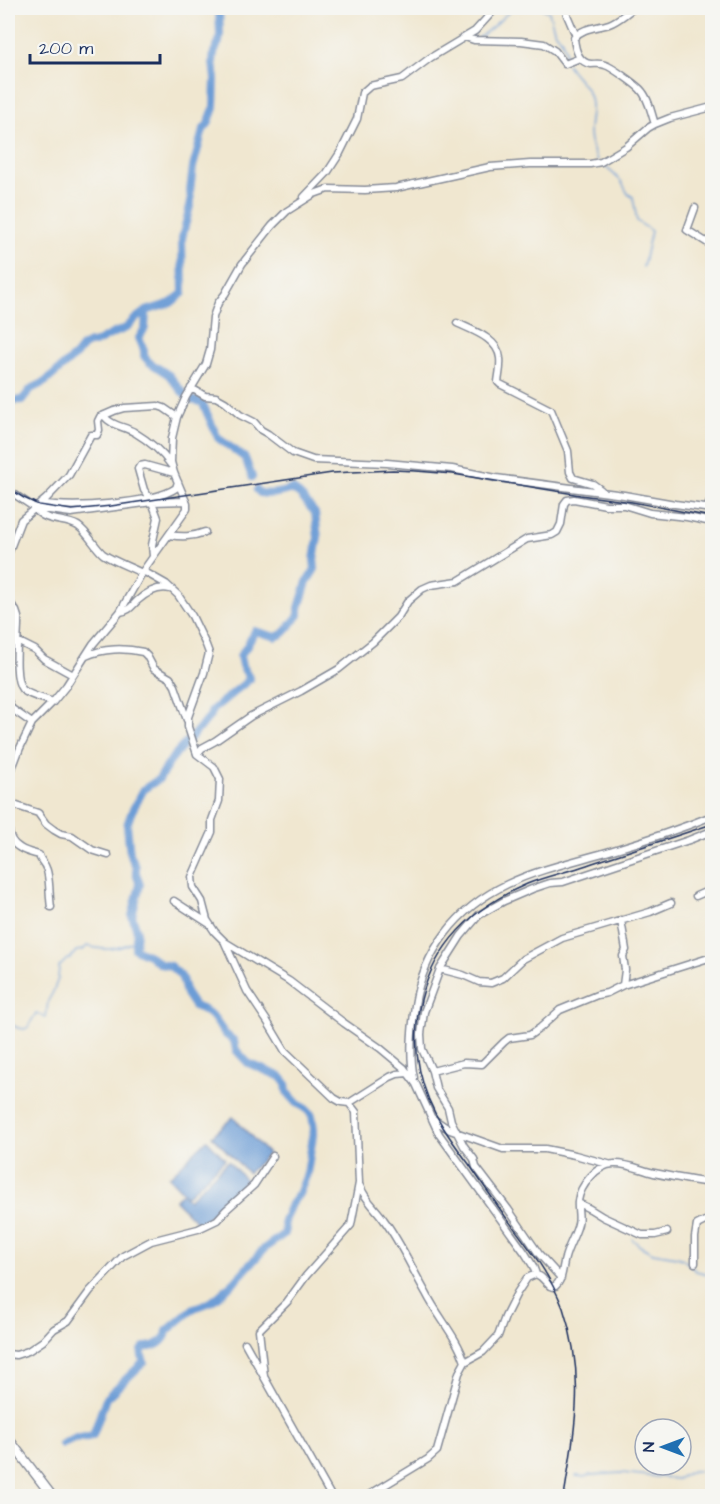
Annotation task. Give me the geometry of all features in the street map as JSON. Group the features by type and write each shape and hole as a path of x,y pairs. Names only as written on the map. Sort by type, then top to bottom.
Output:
{"highway":[{"path":"8,1438 52,1497"}],"street":[{"path":"296,205 327,174 340,153 357,119 362,93 370,86 402,80 436,54 465,38 496,8"},
{"path":"567,8 567,15 576,36"},
{"path":"634,8 613,22 584,30 574,38 575,45 580,58 586,63 601,63 610,67 641,90 655,124"},
{"path":"465,38 544,44 555,51 565,64 580,58"},
{"path":"8,779 32,723 53,702 103,631 120,612 153,555 187,509 174,470 171,451 177,417 209,356 211,328 218,303 242,264 287,211 314,194 328,189 396,188 490,167 597,163 610,158 655,124 712,107"},
{"path":"695,208 687,230 711,244 712,251"},
{"path":"457,323 480,333 495,347 500,357 498,382 500,384 551,410 568,451 570,472 573,478 593,484 604,493"},
{"path":"191,388 205,396 216,397 225,402 293,453 313,460 452,469 496,478 710,509 712,498"},
{"path":"8,554 21,520 42,503 69,475 91,435 99,433 98,419 124,408 152,406 164,408 177,417"},
{"path":"104,416 112,424 133,432 154,445 174,470"},
{"path":"153,555 152,545 158,518 144,489 138,469 140,466 174,470"},
{"path":"34,508 71,513 151,500 176,488 178,481"},
{"path":"8,490 38,513 75,525 106,556 166,584 174,591 192,616 209,653 188,722"},
{"path":"42,503 58,506 90,506 151,500 186,501"},
{"path":"197,754 202,748 251,716 339,669 373,642 398,617 408,601 422,589 431,585 458,581 527,539 557,532 567,500 624,505 650,513 712,522"},
{"path":"169,535 193,537 205,532"},
{"path":"120,612 128,610 138,600 158,588 174,591"},
{"path":"8,600 16,610 18,617 17,664 20,686 23,691 53,702"},
{"path":"8,641 35,650 44,659 73,675"},
{"path":"85,656 109,650 143,652 154,669 170,678 175,686 197,754 214,767 220,779 219,801 212,820 212,831 192,877 193,887 202,901 209,924"},
{"path":"8,701 12,709 32,723"},
{"path":"19,848 10,837 8,827 11,802 38,813 46,824 61,834 72,836 92,850 108,855"},
{"path":"609,1164 589,1178 580,1192 578,1223 565,1256 561,1278 555,1286 550,1286 536,1274 525,1253 439,1134 416,1084 412,1041 414,1011 420,981 435,947 453,924 466,910 503,886 546,869 646,840 712,816"},
{"path":"561,1278 539,1254 476,1167 474,1159 464,1146 451,1121 448,1108 436,1088 432,1071 422,1049 421,1034 424,1012 440,969 461,936 479,915 532,889 550,883 563,882 712,831"},
{"path":"8,848 19,848 39,855 47,869 51,908"},
{"path":"696,896 712,889"},
{"path":"174,901 209,924 225,942 290,981 380,1048 408,1073 416,1084"},
{"path":"440,969 479,982 491,983 503,978 523,958 562,938 650,912 671,903"},
{"path":"621,920 626,950 623,956 625,970 623,985"},
{"path":"225,942 247,991 285,1051 334,1098 340,1102 349,1103 390,1077 408,1073"},
{"path":"432,1071 464,1063 482,1064 509,1038 530,1035 560,1010 623,985 712,957"},
{"path":"264,1376 259,1330 287,1302 306,1276 351,1225 359,1182 356,1112 349,1103"},
{"path":"430,1116 450,1130 503,1149 545,1149 609,1164 620,1164 656,1174 712,1183"},
{"path":"8,1354 16,1355 28,1351 43,1341 54,1329 68,1321 90,1291 123,1256 151,1241 198,1229 217,1220 254,1185 273,1156"},
{"path":"359,1182 363,1195 384,1219 410,1262 426,1294 461,1349 465,1362"},
{"path":"712,1194 709,1203 712,1212"},
{"path":"578,1203 637,1234 647,1236 667,1232"},
{"path":"695,1263 695,1237 698,1225 712,1219"},
{"path":"367,1497 428,1460 436,1450 457,1377 465,1362 483,1352 497,1338 517,1293 527,1278 536,1274"},
{"path":"245,1343 331,1497"}],"water":[{"path":"233,1117 268,1154 248,1173 212,1136"},
{"path":"207,1140 225,1159 187,1196 169,1177"},
{"path":"228,1161 246,1180 200,1225 175,1200 182,1193 189,1200"}],"waterway":[{"path":"8,404 22,400 31,389 45,382 83,346 95,343 126,328 146,311 171,303 183,293 182,238 191,202 193,167 203,130 214,108 213,62 220,35 219,8"},
{"path":"479,37 514,8"},
{"path":"542,8 549,12 555,33 562,40 565,60"},
{"path":"567,64 589,95 591,109 589,136 597,160"},
{"path":"599,166 604,165 621,181 628,194 633,197 637,221 651,231 643,267"},
{"path":"146,311 145,328 139,338 144,356 169,375 190,400 202,402 218,438 245,458 252,477"},
{"path":"62,1444 74,1438 93,1435 106,1398 144,1362 142,1356 144,1347 159,1344 167,1331 194,1308 211,1302 221,1294 265,1248 285,1233 284,1221 307,1174 314,1129 312,1115 287,1092 286,1083 281,1077 248,1063 236,1050 234,1041 225,1034 213,1017 194,1006 186,994 179,974 170,966 160,964 135,949 137,931 132,916 140,885 130,854 127,825 132,811 144,789 159,779 173,757 210,716 212,710 250,679 242,666 240,656 255,631 276,637 284,633 299,615 307,582 315,569 314,559 318,538 315,513 292,489 272,494 260,493 257,490"},
{"path":"8,1023 25,1029 36,1013 46,1018 48,1001 58,979 59,967 76,951 83,950 87,946 100,949 117,948 135,941"},
{"path":"632,1239 653,1253 683,1259 696,1271 712,1275"},
{"path":"576,1476 622,1473 677,1479 692,1471 712,1468"}],"railway":[{"path":"8,488 39,505 72,510 332,473 393,470 453,474 712,517"},
{"path":"564,1496 575,1425 576,1379 570,1333 563,1308 552,1283 537,1260 435,1114 424,1085 417,1056 419,1009 433,967 444,949 456,933 488,905 534,881 712,824"}]}
